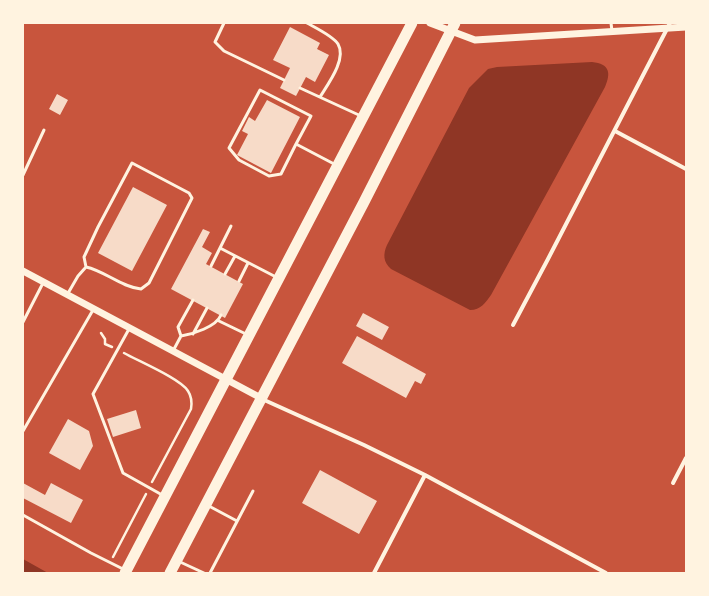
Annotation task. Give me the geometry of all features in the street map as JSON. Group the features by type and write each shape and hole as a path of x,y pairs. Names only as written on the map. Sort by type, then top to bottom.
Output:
{"highway":[{"path":"126,572 412,23"},
{"path":"170,573 453,27"}],"street":[{"path":"430,23 453,27 475,40 611,27 686,27"},
{"path":"513,325 669,26"},
{"path":"615,131 686,169"},
{"path":"23,272 261,398 364,445 425,475 606,573"},
{"path":"674,483 686,458"},
{"path":"374,573 425,475"}],"lane":[{"path":"224,23 215,42 224,51 284,80"},
{"path":"307,23 325,33 338,43 342,54 337,67 320,98"},
{"path":"300,88 363,117"},
{"path":"260,90 311,116 296,144 281,174 269,176 239,160 229,148 260,90"},
{"path":"23,175 44,130"},
{"path":"296,144 338,166"},
{"path":"132,163 189,193 192,198 149,283 141,289 134,288 95,269 86,267 84,257 132,163"},
{"path":"211,266 231,226"},
{"path":"220,248 279,279"},
{"path":"225,274 235,256"},
{"path":"239,281 248,263"},
{"path":"67,295 78,276 86,267"},
{"path":"23,322 44,282"},
{"path":"173,352 181,336 178,327 193,300"},
{"path":"193,334 207,308"},
{"path":"23,431 94,310"},
{"path":"181,336 193,334 218,321 221,316"},
{"path":"218,321 250,336"},
{"path":"129,329 93,394 123,473 165,496"},
{"path":"210,573 253,491"},
{"path":"206,504 237,521"},
{"path":"23,515 126,572"},
{"path":"177,560 204,573"}],"path":[{"path":"101,333 105,339 105,344 177,381 188,390 192,402 191,409 110,563"}],"shaded area":[{"path":"592,62 606,67 608,70 608,77 605,87 491,295 485,303 477,309 470,310 391,269 386,264 384,258 387,245 469,88 488,69 497,67"},
{"path":"23,559 48,573 23,573"}],"building":[{"path":"290,27 320,43 317,49 329,55 315,82 306,77 296,96 280,88 290,68 273,60"},
{"path":"57,94 68,100 60,115 49,109"},
{"path":"267,100 300,117 271,173 237,155 248,134 242,131 249,117 255,121"},
{"path":"133,187 167,205 132,271 98,253"},
{"path":"203,229 210,232 202,247 212,253 206,264 243,284 225,318 171,289"},
{"path":"363,313 389,327 382,340 356,326"},
{"path":"357,336 426,374 421,384 415,381 406,398 342,363"},
{"path":"136,410 141,428 113,437 107,419"},
{"path":"68,419 89,431 93,446 80,470 49,453"},
{"path":"320,470 377,501 359,534 302,503"},
{"path":"23,483 45,495 51,483 83,500 71,523 23,498"}]}
